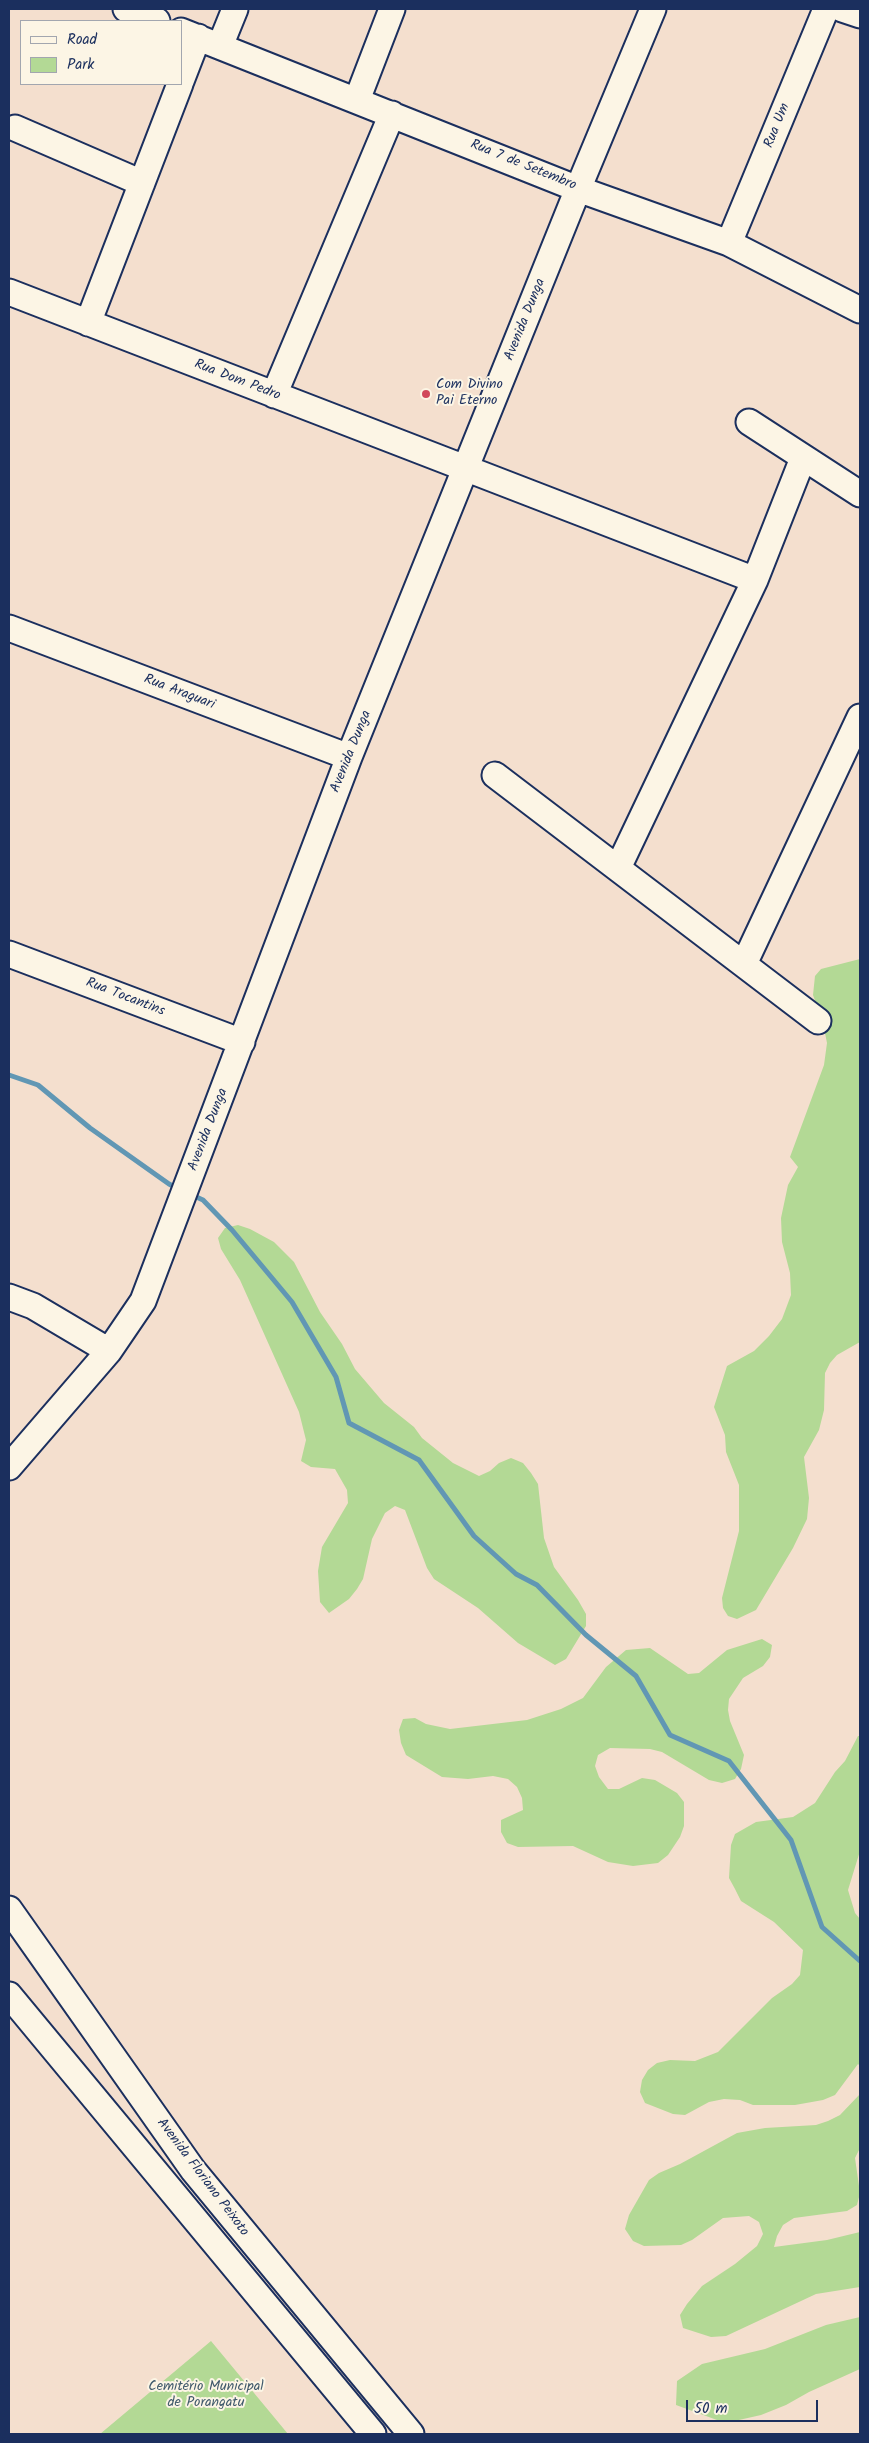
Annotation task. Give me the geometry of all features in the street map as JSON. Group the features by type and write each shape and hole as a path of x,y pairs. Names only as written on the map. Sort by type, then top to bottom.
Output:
{"street":[{"path":"126,9 155,20"},
{"path":"182,81 200,38 235,9"},
{"path":"357,100 392,9"},
{"name":"Avenida Dunga","path":"9,1467 109,1351 143,1301 349,757 578,189 653,9"},
{"name":"Rua Um","path":"729,243 826,9"},
{"path":"842,9 860,15"},
{"name":"Rua 7 de Setembro","path":"200,38 578,189 729,243 860,310"},
{"path":"88,323 180,85"},
{"path":"274,396 392,114"},
{"path":"15,128 142,183"},
{"name":"Rua Dom Pedro","path":"9,292 274,396 467,468 755,580"},
{"path":"749,422 860,494"},
{"path":"618,868 755,580 803,458"},
{"name":"Rua Araguari","path":"9,628 349,757"},
{"path":"744,964 860,717"},
{"path":"495,775 818,1021"},
{"name":"Rua Tocantins","path":"9,954 242,1042"},
{"path":"9,1297 33,1306 109,1351"},
{"name":"Avenida Floriano Peixoto","path":"9,1909 193,2170 286,2285 411,2434"},
{"name":"Avenida Floriano Peixoto","path":"9,1995 373,2434"},
{"path":"170,2189 193,2170"},
{"path":"265,2304 286,2285"}],"green space":[{"path":"860,959 860,1342 837,1355 825,1373 824,1410 819,1430 804,1457 809,1498 807,1519 793,1548 756,1610 737,1619 728,1616 723,1608 722,1598 739,1531 739,1485 726,1452 725,1435 714,1407 727,1366 754,1351 769,1336 782,1319 791,1295 790,1273 782,1242 781,1218 788,1185 798,1167 790,1157 824,1065 827,1043 823,1023 813,995 815,976 821,969"},
{"path":"238,1225 250,1229 274,1242 294,1262 320,1312 342,1344 355,1369 384,1403 414,1427 422,1438 453,1463 479,1476 490,1471 499,1463 511,1458 523,1463 531,1473 538,1484 544,1538 554,1567 586,1614 586,1626 566,1659 555,1665 518,1643 478,1608 434,1579 427,1568 405,1510 395,1506 385,1513 372,1539 363,1579 357,1589 349,1599 329,1613 320,1602 318,1571 322,1547 348,1503 347,1490 335,1469 311,1467 301,1461 306,1440 299,1412 240,1280 221,1249 218,1238 225,1228"},
{"path":"762,1639 772,1645 770,1657 763,1666 743,1678 729,1699 730,1721 744,1755 741,1769 735,1779 722,1783 709,1780 662,1752 650,1749 610,1748 598,1755 595,1766 599,1777 608,1789 619,1789 642,1778 655,1780 677,1793 684,1802 684,1826 680,1837 668,1855 658,1863 633,1866 608,1862 573,1846 518,1847 507,1843 501,1832 501,1820 523,1810 522,1798 517,1787 508,1779 493,1776 468,1779 442,1777 406,1755 401,1743 399,1730 403,1719 415,1718 426,1724 450,1729 527,1720 561,1709 583,1698 606,1667 626,1650 650,1648 688,1674 699,1673 727,1650"},
{"path":"858,1736 860,1736 860,1851 848,1890 855,1913 860,1919 860,2066 858,2064 835,2095 823,2100 795,2105 753,2105 740,2100 724,2099 709,2102 685,2115 673,2114 645,2103 640,2092 642,2080 648,2070 657,2063 670,2060 695,2061 718,2052 772,1998 792,1984 800,1975 803,1950 774,1922 741,1901 729,1878 731,1845 735,1834 756,1822 793,1817 815,1803 835,1772 845,1761"},
{"path":"860,2094 860,2148 855,2158 860,2193 857,2205 847,2211 794,2218 783,2225 774,2247 827,2240 860,2232 860,2287 816,2294 726,2336 711,2337 683,2328 680,2315 702,2286 735,2264 757,2246 763,2234 759,2222 749,2216 723,2218 692,2240 681,2245 644,2246 633,2241 625,2229 629,2215 649,2180 737,2133 765,2128 816,2125 828,2121 840,2115"},
{"path":"860,2317 860,2369 809,2392 786,2405 761,2415 730,2422 717,2420 676,2405 677,2381 702,2364 765,2349 826,2325"},
{"name":"Cemitério Municipal de Porangatu","path":"211,2341 288,2434 100,2434"}],"waterway":[{"path":"9,1075 38,1085 90,1128 169,1184 179,1189"},
{"path":"192,1195 203,1200 232,1230 292,1302 336,1377 349,1423 419,1460 474,1536 516,1574 537,1585 586,1635 636,1676 670,1735 729,1761 791,1840 822,1927 860,1961"}],"place":[{"name":"Com Divino Pai Eterno","path":"426,394"}]}
